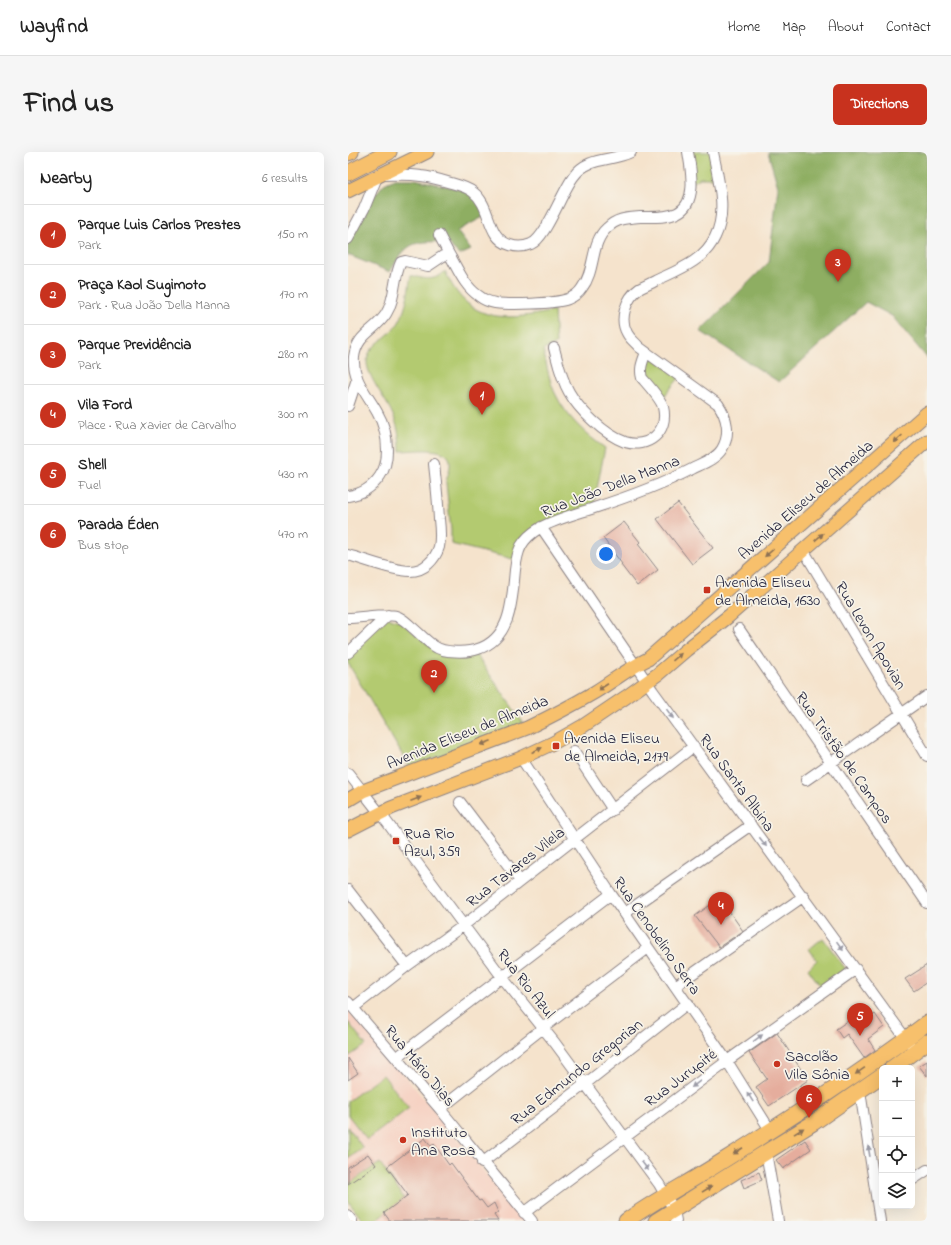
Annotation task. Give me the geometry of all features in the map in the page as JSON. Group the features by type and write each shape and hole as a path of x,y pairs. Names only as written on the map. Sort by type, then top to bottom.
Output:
{"highway":[{"path":"348,172 390,152"},
{"path":"626,1221 720,1163 826,1094 927,1023"},
{"path":"896,1065 921,1046"},
{"path":"656,1221 675,1215 766,1152 813,1123 879,1077"}],"main road":[{"path":"348,191 427,152"},
{"name":"Avenida Eliseu de Almeida","path":"348,800 363,791 548,719 595,692 635,665 648,659 927,413"},
{"path":"348,830 391,808 521,758 553,743 583,726 647,682 729,616 927,441"}],"street":[{"path":"348,239 364,209 378,176 421,176 464,187 473,192 479,197 489,216 494,232 499,239 506,244 523,246 534,242 542,235 568,184 579,169 591,163 622,156 631,152"},
{"path":"439,235 472,291 486,301 501,304 515,304 569,299 577,294 586,281 590,274 598,240 602,232 614,222 626,218 670,215 680,211 684,207 688,200 692,184 688,152"},
{"name":"Rua João Della Manna","path":"348,618 388,615 396,616 403,620 435,648 464,652 476,650 489,644 499,635 506,621 512,605 517,556 520,547 525,540 541,527 634,495 680,475 710,460 722,450 726,439 728,424 724,413 718,404 646,352 631,339 626,332 624,316 626,305 631,296 639,289 687,266 699,258 708,249 716,236 721,216 720,192 713,152"},
{"path":"348,496 362,493 376,482 382,474 387,456 384,428 378,413 357,378 354,364 356,347 360,340 381,321 389,308 401,262 405,261 428,266 443,256 449,254"},
{"path":"554,348 563,381 569,393 579,406 609,434 625,442 636,444 645,443 652,440 663,425 664,417 661,402 642,378 641,365 646,352"},
{"path":"348,406 357,378"},
{"path":"348,554 400,570 410,571 417,571 424,568 431,562 439,547 440,535 434,464"},
{"name":"Rua Santa Albina","path":"541,527 647,682 804,896 906,1039 921,1046"},
{"name":"Rua Levon Apovian","path":"804,550 927,756"},
{"path":"348,653 388,615"},
{"name":"Rua Tristão de Campos","path":"739,629 927,903"},
{"path":"806,780 927,696"},
{"name":"Rua Tavares Vilela","path":"350,1005 464,925 694,746"},
{"path":"574,751 613,810"},
{"name":"Rua Cenobelino Serra","path":"521,758 611,894 727,1061 770,1130"},
{"name":"Rua Rio Azul","path":"348,773 585,1084 666,1195 675,1215"},
{"path":"460,802 520,881"},
{"path":"625,913 751,825"},
{"path":"348,890 407,966"},
{"path":"396,1058 611,894"},
{"path":"676,986 804,896"},
{"path":"440,1109 648,948"},
{"name":"Rua Jurupité","path":"524,1213 727,1061 856,969"},
{"name":"Rua Edmundo Gregorian","path":"482,1162 688,1003"},
{"name":"Rua Mário Dias","path":"350,1005 440,1109 532,1221"},
{"path":"860,1091 879,1196"},
{"path":"766,1152 778,1221"},
{"path":"915,1178 927,1170"},
{"path":"880,1209 880,1221"},
{"path":"348,1216 352,1221"}],"shaded area":[{"name":"Instituto Ana Rosa","path":"348,1011 386,1053 525,1221 363,1221 348,1201"}],"green space":[{"path":"688,152 713,152 718,178 700,178 692,183"},
{"path":"768,152 927,152 927,358 892,316 866,302 779,382 700,331 769,262 778,187"},
{"path":"395,179 414,179 459,189 473,194 485,216 457,231 471,250 460,255 446,242 418,243 406,249 390,272 348,255 348,243 374,196 384,184"},
{"path":"445,271 454,288 465,301 477,310 490,315 504,317 520,316 554,311 556,344 543,350 552,385 560,403 571,418 605,448 593,509 538,529 517,560 451,544 446,483 450,464 448,456 443,453 429,450 400,451 400,441 396,422 373,380 368,367 368,355 371,350 395,328 402,317 411,275 429,279 437,277"},
{"path":"648,354 680,377 661,400 643,377"},
{"path":"388,617 401,622 437,652 475,653 523,723 410,768 348,663 348,656"},
{"path":"823,938 847,971 822,988 808,969 817,960 809,949"},
{"path":"348,1022 366,1045 348,1057"},
{"path":"383,1075 409,1108 367,1140 348,1115 348,1101"},
{"path":"348,1127 363,1148 348,1159"},
{"path":"380,1163 404,1198 375,1221 363,1221 348,1201 348,1184"}],"building":[{"path":"678,503 713,548 692,564 657,519"},
{"path":"624,522 640,542 638,544 658,570 637,586 603,538"},
{"path":"720,898 743,931 719,947 695,916"},
{"path":"927,965 927,982 914,991 905,979"},
{"path":"864,1010 869,1018 875,1014 884,1027 868,1039 875,1050 864,1058 847,1034 842,1038 836,1029"},
{"name":"Sacolão Vila Sônia","path":"777,1033 808,1080 769,1106 756,1087 767,1079 749,1053"},
{"path":"348,1058 358,1073 348,1080"},
{"path":"927,1061 927,1076 919,1066"},
{"path":"425,1138 431,1146 434,1144 449,1165 451,1163 479,1201 481,1200 487,1208 494,1203 498,1212 494,1215 498,1221 390,1221 384,1213 408,1195 387,1167"},
{"path":"805,1140 811,1149 783,1169 776,1160"},
{"path":"368,1154 376,1165 348,1184 348,1167"},
{"path":"759,1172 762,1180 744,1188 741,1180"}],"place":[{"name":"Parque Previdência","path":"838,282"},
{"name":"Parque Luis Carlos Prestes","path":"482,415"},
{"name":"Avenida Eliseu de Almeida, 1630","path":"707,590"},
{"name":"Praça Kaol Sugimoto","path":"434,693"},
{"name":"Avenida Eliseu de Almeida, 2179","path":"556,746"},
{"name":"Rua Rio Azul, 359","path":"396,841"},
{"name":"Vila Ford","path":"721,925"},
{"name":"Shell","path":"860,1036"},
{"name":"Sacolão Vila Sônia","path":"777,1064"},
{"name":"Parada Éden","path":"809,1118"},
{"name":"Instituto Ana Rosa","path":"403,1140"}]}
